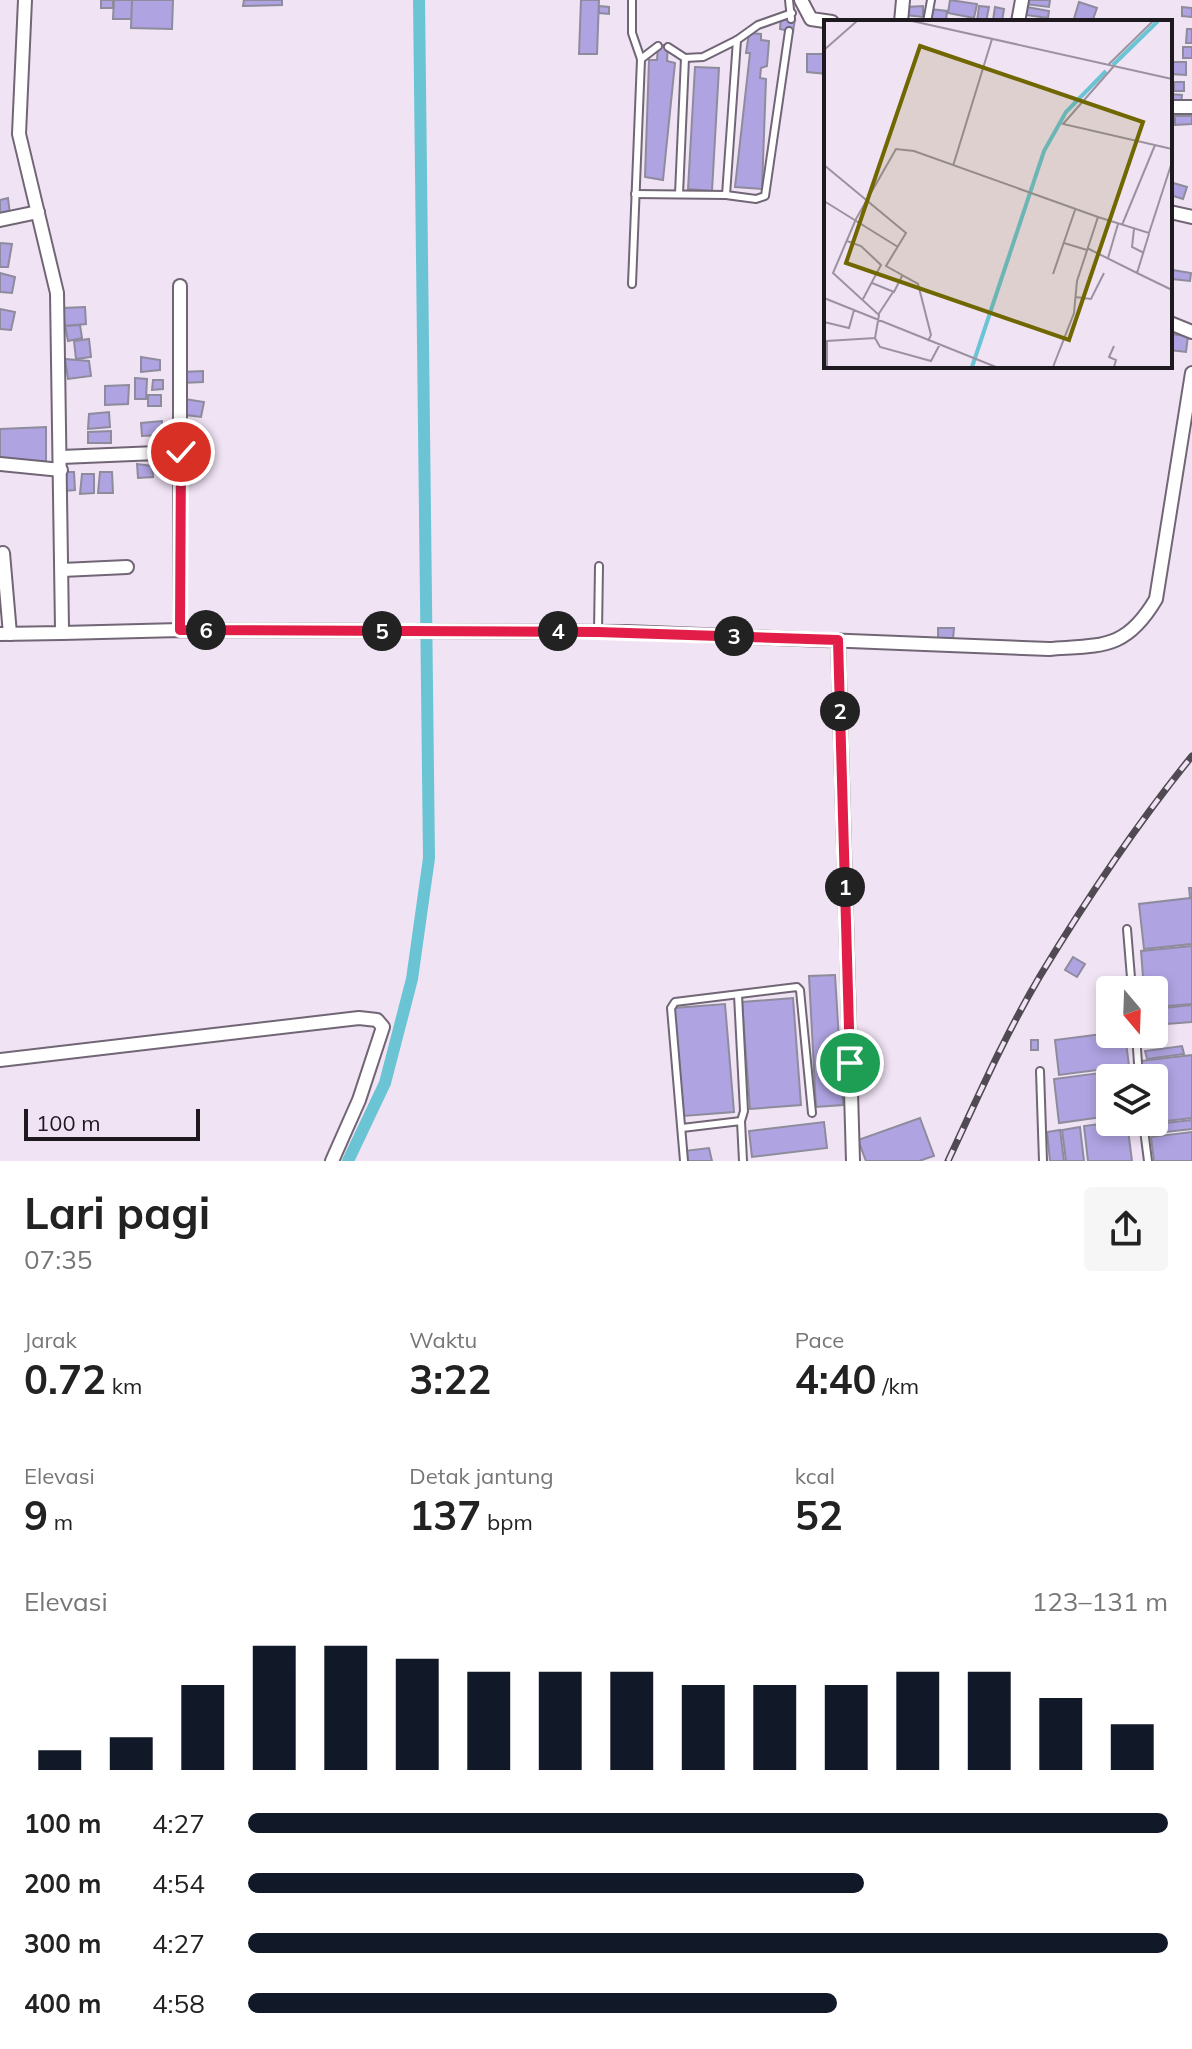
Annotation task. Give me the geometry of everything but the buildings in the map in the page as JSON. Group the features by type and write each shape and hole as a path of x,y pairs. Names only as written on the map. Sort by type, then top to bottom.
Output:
{"street":[{"path":"25,0 19,134 57,293 62,633"},
{"path":"801,0 811,19 824,21"},
{"path":"901,20 903,0"},
{"path":"1018,20 1022,0"},
{"path":"0,220 38,212"},
{"path":"1172,212 1192,217"},
{"path":"180,286 180,630"},
{"path":"1172,324 1192,332"},
{"path":"3,553 5,634 180,630 598,632 1049,649 1090,647 1115,642 1136,626 1156,599 1192,373"},
{"path":"0,464 61,464 181,452"},
{"path":"62,570 127,567"},
{"path":"838,640 853,1161"},
{"path":"0,1060 359,1018 380,1021 383,1027 359,1100 332,1161"}],"lane":[{"path":"632,0 632,33 641,59 632,284"},
{"path":"668,47 685,58 703,57 737,40 758,25 792,16 789,0"},
{"path":"927,20 931,0"},
{"path":"635,194 726,195 756,199 767,192 789,31"},
{"path":"726,195 737,40"},
{"path":"641,59 658,46"},
{"path":"679,194 685,58"},
{"path":"598,632 599,566"},
{"path":"1127,929 1131,976"},
{"path":"684,1161 672,1004 797,987 800,990 812,1113"},
{"path":"738,995 744,1111 741,1121 743,1161"},
{"path":"1040,1071 1043,1161"},
{"path":"682,1128 741,1121"},
{"path":"1145,1136 1148,1161"}],"waterway":[{"path":"348,1161 385,1083 412,979 429,858 419,0"}],"railway":[{"path":"948,1161 1003,1044 1040,976 1112,863 1192,756"}],"route":[{"path":"181,452 180,630 473,630 838,640 850,1063"}]}
